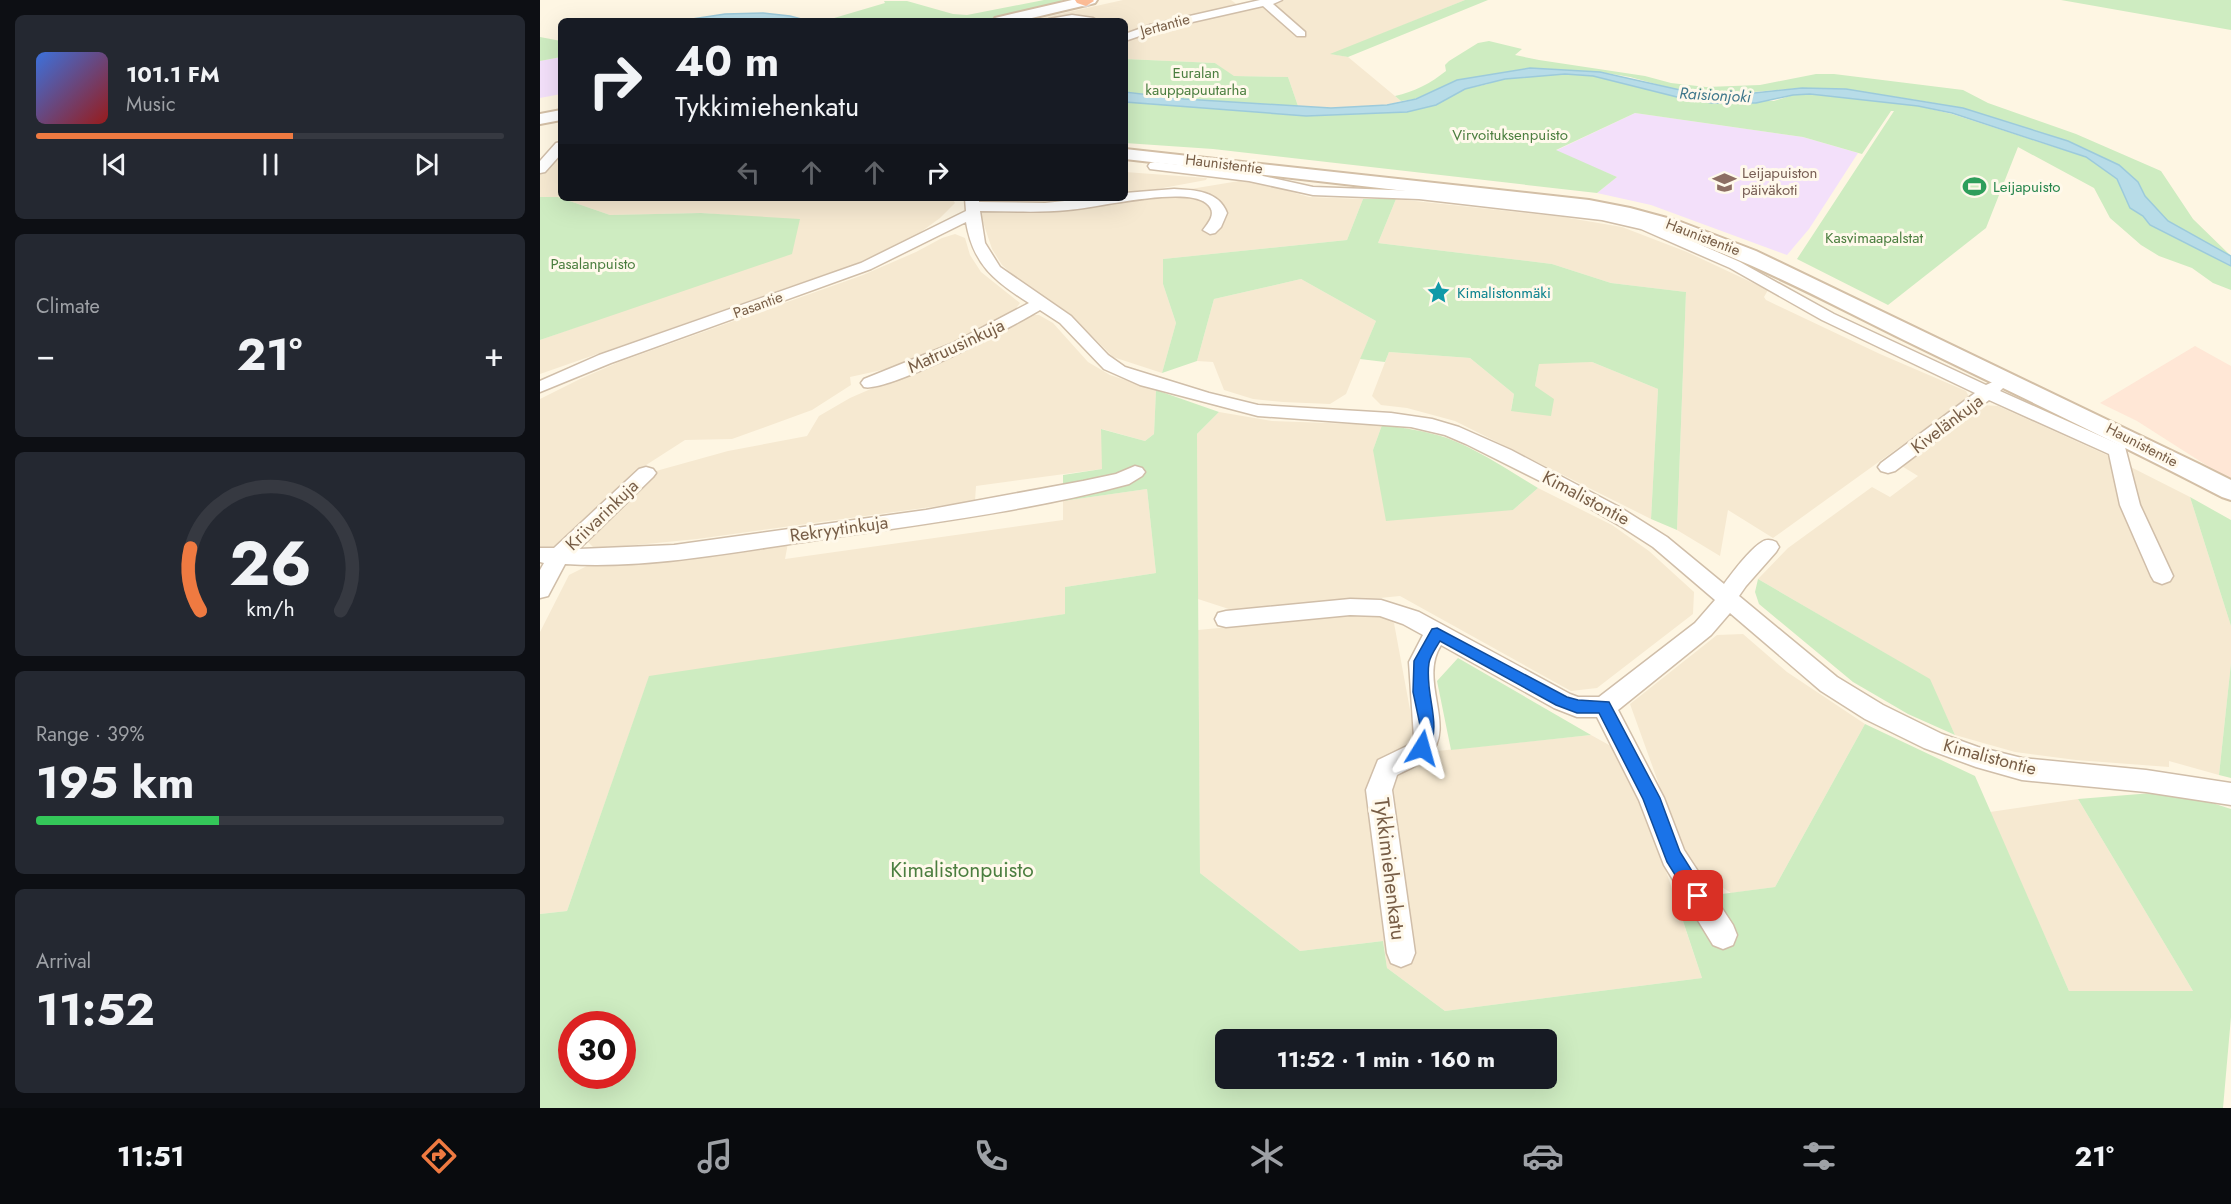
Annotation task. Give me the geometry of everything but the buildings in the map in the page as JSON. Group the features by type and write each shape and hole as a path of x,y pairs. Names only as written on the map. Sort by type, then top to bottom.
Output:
{"street":[{"path":"1012,18 1086,0"},
{"name":"Jertantie","path":"1128,36 1141,30 1277,0"},
{"path":"1264,2 1301,34"},
{"path":"1128,28 1141,30"},
{"path":"540,112 558,109"},
{"path":"540,119 558,116"},
{"path":"540,169 558,149"},
{"name":"Haunistentie","path":"1128,154 1329,184"},
{"name":"Haunistentie","path":"1155,166 1249,177 1589,206 1638,214 1676,225 1997,386 2100,424 2231,491"},
{"path":"1128,199 1177,192 1206,196 1214,202 1219,211 1217,223 1210,230"},
{"path":"972,206 1072,206 1110,201"},
{"name":"Kimalistontie","path":"972,206 977,245 991,268 1002,279 1076,328 1100,358 1111,366 1139,379 1201,398 1259,411 1394,419 1452,432 1503,454 1618,513 1660,542 1726,600 1829,684 1874,712 1933,741 1976,757 2022,769 2146,781 2231,794"},
{"name":"Pasantie","path":"540,387 605,359 866,266 972,206"},
{"name":"Matruusinkuja","path":"870,383 930,360 1014,320 1040,303"},
{"path":"1997,386 2118,451 2130,506 2162,576"},
{"name":"Kivelänkuja","path":"1888,467 1997,386"},
{"name":"Rekryytinkuja","path":"549,556 621,558 851,528 1021,501 1122,479 1135,472"},
{"name":"Kriivarinkuja","path":"540,590 549,556 646,473"},
{"path":"1226,620 1365,606 1396,612 1562,701 1577,707 1604,707 1703,629 1717,615 1738,580 1768,547"},
{"name":"Tykkimiehenkatu","path":"1401,952 1379,790 1387,768 1422,748 1427,737 1428,725 1420,676 1422,661 1437,633"},
{"path":"1604,707 1651,798 1673,856 1724,935"}],"shaded area":[{"path":"1123,0 1231,0 1242,8 1285,0 1465,0 1332,54 1348,57 1401,101 1387,105 1331,108 1298,106 1288,77 1233,76 1215,63 1128,59 1128,18 1042,18"},
{"path":"558,58 558,95 540,98 540,61"},
{"name":"Leijapuiston päiväkoti","path":"1635,113 1803,137 1858,153 1809,229 1787,255 1651,205 1597,193 1617,177 1555,151"},
{"path":"558,155 558,197 540,197 540,173 548,171 546,169"},
{"path":"1128,172 1207,178 1128,194"},
{"path":"1239,181 1265,184 1309,197 1363,199 1347,240 1163,259 1163,284 1176,323 1162,373 1113,357 1070,314 1018,279 1002,265 992,249 980,213 989,209 1076,208"},
{"path":"1396,199 1563,217 1622,227 1687,252 1768,290 1764,297 1766,300 1880,354 1966,391 1969,397 1773,538 1728,510 1720,556 1677,530 1686,292 1611,283 1552,264 1378,243"},
{"path":"570,201 954,201 955,203 940,218 918,234 858,263 540,374 540,340 625,310 800,220 701,213 610,215"},
{"path":"988,201 1082,201 1060,204"},
{"path":"955,234 965,238 970,255 981,272 1020,303 1015,310 945,347 900,366 850,377 851,385 812,410 732,439 685,440 643,467 569,540 552,549 540,549 540,399 619,362 863,275"},
{"path":"1301,279 1376,321 1346,394 1330,404 1253,399 1224,390 1213,362 1197,361 1214,299"},
{"path":"1024,315 1039,315 1053,323 1088,362 1110,375 1156,390 1154,434 1145,441 1102,429 1102,469 976,486 975,501 697,539 595,549 587,541 656,471 728,451 807,436 819,416 850,398 953,353"},
{"path":"2195,346 2231,366 2231,481 2137,421 2100,403"},
{"path":"1389,352 1470,358 1514,394 1511,410 1535,386 1539,363 1592,362 1658,389 1651,519 1455,421 1407,408 1381,405 1372,396"},
{"path":"1983,405 1998,406 2109,456 2190,497 2231,626 2231,663 2219,775 2169,761 2169,767 2076,760 2015,752 1955,735 1929,679 1758,579 1788,548 1872,487 1890,497 1918,476 1900,465"},
{"path":"1219,412 1272,421 1382,425 1373,450 1513,510 1538,488 1612,525 1649,551 1694,592 1693,614 1597,688 1571,691 1400,596 1238,612 1198,599 1197,434"},
{"path":"1147,489 1156,573 1065,587 1066,614 649,677 567,911 540,914 540,632 569,575 589,565 788,543 785,559 1063,520 1063,501"},
{"path":"1378,613 1394,623 1418,753 1591,735 1627,755 1702,978 1445,1011 1387,968 1383,941 1300,951 1200,873 1198,630"},
{"path":"1743,634 1787,672 1865,724 1775,887 1731,893 1688,865 1630,704 1717,635"},
{"path":"2078,799 2193,991 2069,991 1990,812"}],"green space":[{"path":"1044,0 1063,0 1045,8 999,18 834,18 885,3 884,1 907,1 953,14 967,15"},
{"path":"1465,0 1488,0 1348,57 1330,54"},
{"path":"2061,0 2231,0 2231,30"},
{"path":"540,37 558,40 558,58 540,61"},
{"path":"1489,41 1522,49 1515,55 1645,76 1671,83 1706,87 1760,85 1816,74 1834,74 1963,90 1988,103 2076,134 2161,171 2193,219 2231,256 2168,221 2145,196 2138,182 2119,165 2068,141 1963,108 1846,89 1802,88 1718,95 1685,92 1630,77 1600,72 1530,68 1457,80 1415,99 1401,101 1395,96 1428,83 1446,71 1445,65 1449,61 1478,43"},
{"name":"Euralan kauppapuutarha","path":"1128,59 1215,63 1234,76 1288,77 1298,106 1184,99 1128,92"},
{"path":"1565,74 1593,76 1677,97 1774,101 1793,95 1810,94 1918,106 1952,114 2086,157 2117,179 2130,208 2143,216 2150,225 2231,265 2231,290 2213,283 2192,268 2159,256 2141,245 2110,218 2094,188 2018,147 1986,228 1888,305 1797,259 1894,111 1891,111 1862,154 1803,137 1635,113 1556,150 1617,177 1597,193 1213,149 1128,143 1128,102 1306,116 1407,112 1436,105 1465,89 1488,84 1502,77"},
{"name":"Pasalanpuisto","path":"540,197 558,197 558,201 570,201 610,215 701,213 800,219 792,254 540,340"},
{"path":"1363,199 1396,199 1378,243 1552,264 1611,283 1686,292 1677,530 1651,519 1658,389 1592,362 1539,364 1535,386 1554,399 1551,416 1511,411 1514,394 1470,358 1389,352 1385,362 1360,359 1376,321 1301,279 1214,299 1197,361 1162,373 1176,323 1163,284 1163,259 1347,240"},
{"name":"Kimalistonpuisto","path":"1156,390 1219,412 1197,434 1200,873 1300,951 1383,941 1387,968 1445,1011 1702,978 1676,900 1775,887 1865,724 1975,776 2069,991 2193,991 2078,799 2152,793 2209,802 2231,809 2231,1017 2223,1108 540,1108 540,914 567,911 649,676 1065,614 1065,587 1156,573 1147,489 1063,501 1063,475 1102,469 1101,429 1145,441 1154,434"},
{"path":"1382,425 1447,438 1482,454 1538,488 1513,510 1386,521 1373,450"},
{"path":"2190,497 2231,520 2231,626"},
{"path":"1758,579 1930,679 1955,735 1908,714 1853,682 1759,604 1755,592"},
{"path":"1458,658 1591,735 1451,750 1437,681"},
{"path":"2231,663 2231,778 2219,775"}],"water":[{"path":"763,13 798,18 699,18 725,14"},
{"name":"Raisionjoki","path":"1530,68 1600,72 1698,94 1735,95 1802,88 1846,89 1963,108 2068,141 2119,165 2138,182 2145,196 2168,221 2231,256 2231,266 2150,225 2143,216 2130,208 2117,179 2086,157 1952,113 1918,106 1810,94 1793,95 1756,103 1712,103 1677,97 1593,76 1565,74 1505,79 1465,89 1436,105 1407,112 1306,116 1128,102 1128,92 1184,99 1331,108 1387,105 1416,99 1457,80"}],"place":[{"name":"Leijapuiston päiväkoti","path":"1724,182"},
{"name":"Leijapuisto","path":"1975,187"},
{"name":"Kimalistonmäki","path":"1439,293"}],"route":[{"path":"1422,748 1427,737 1428,725 1420,676 1422,661 1437,633 1562,701 1577,707 1604,707 1651,798 1673,856 1698,896"}],"park label":[{"name":"Virvoituksenpuisto","path":"1510,135"},
{"name":"Kasvimaapalstat","path":"1874,238"}]}
